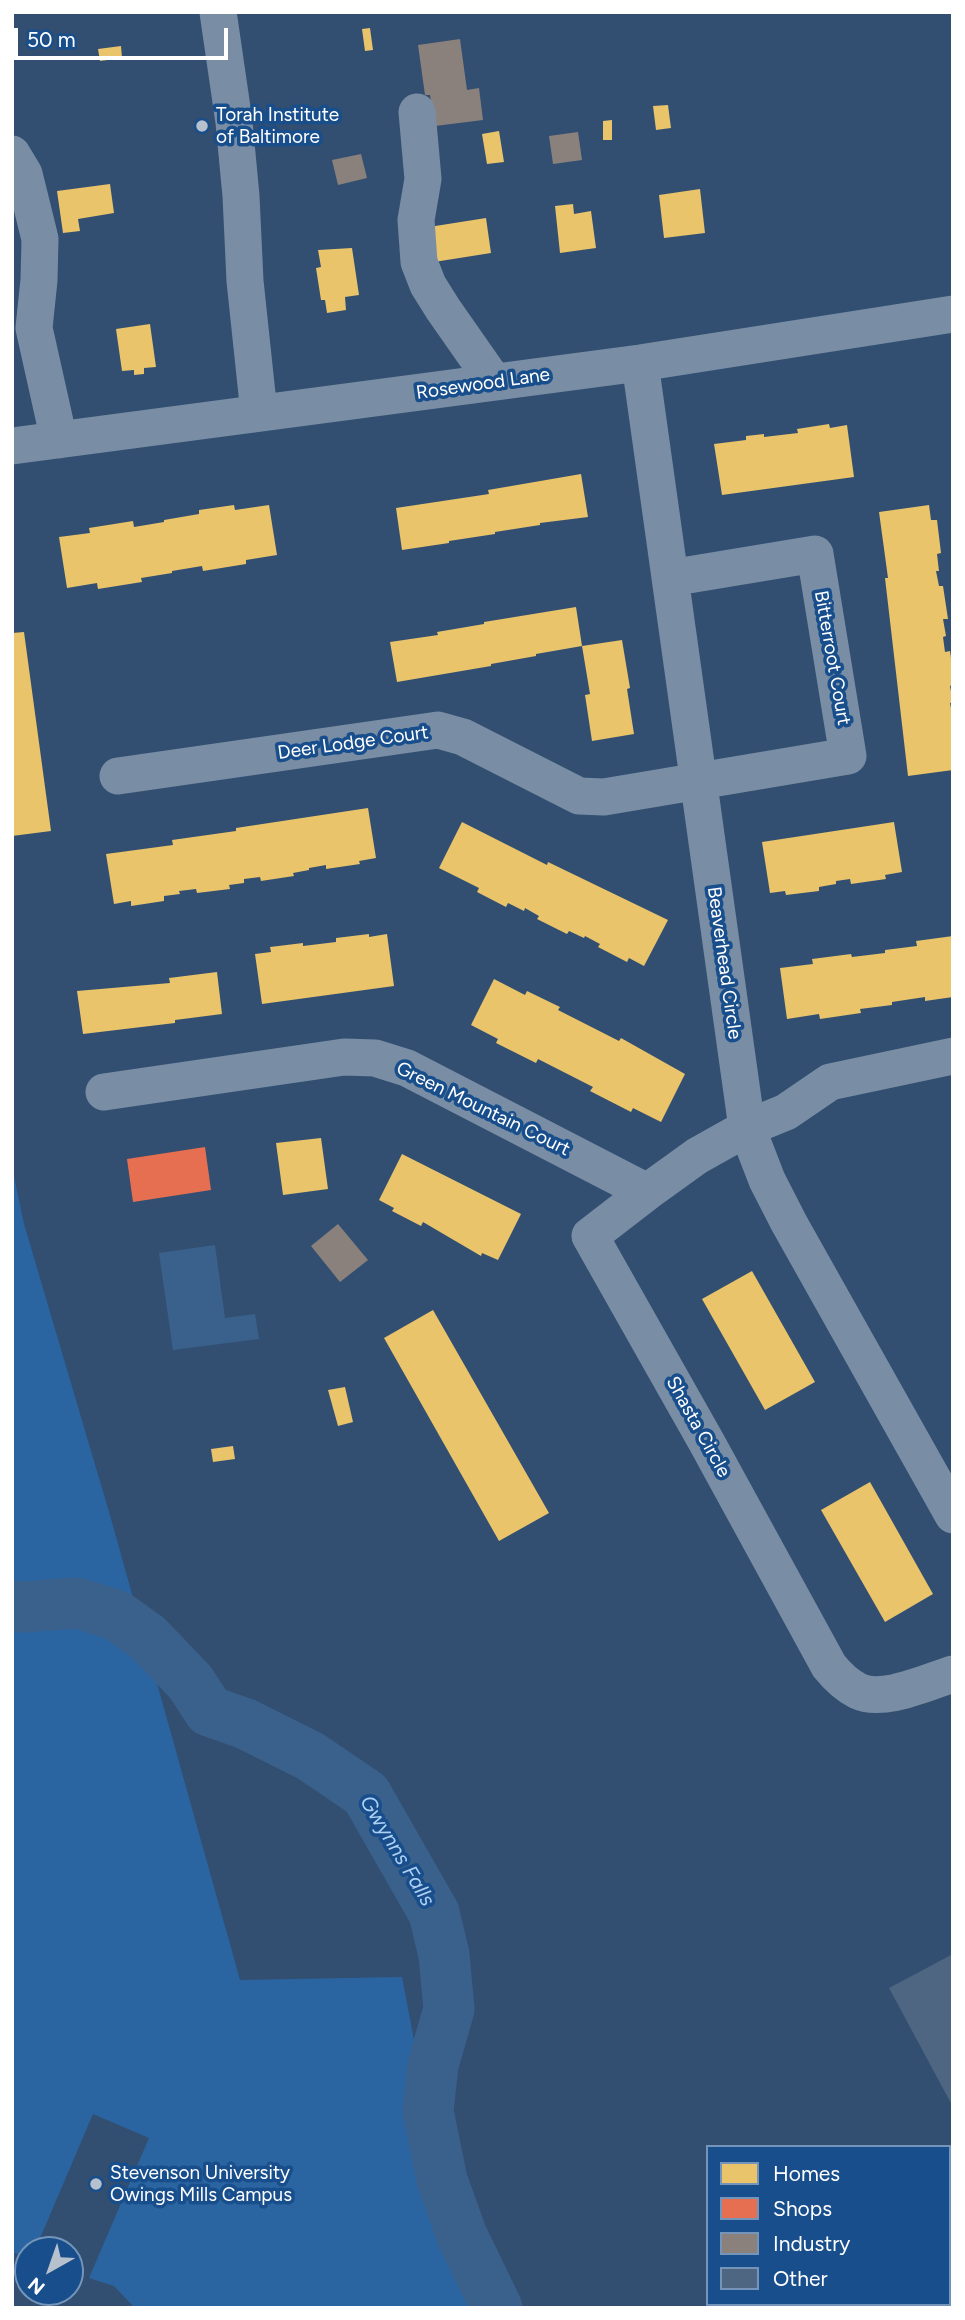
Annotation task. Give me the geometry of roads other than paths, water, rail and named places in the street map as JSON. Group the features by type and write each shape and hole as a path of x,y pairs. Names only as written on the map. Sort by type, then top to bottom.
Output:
{"street":[{"path":"218,12 241,196 244,281 259,413"},
{"path":"417,112 423,179 416,220 419,262 428,285 443,309 494,382"},
{"path":"12,155 24,174 40,239 34,328 59,440"},
{"name":"Rosewood Lane","path":"12,446 640,363 953,314"},
{"name":"Beaverhead Circle","path":"640,363 747,1128 767,1180 789,1223 953,1515"},
{"name":"Bitterroot Court","path":"670,578 815,554 848,756 698,780"},
{"name":"Deer Lodge Court","path":"118,776 438,730 463,737 579,796 604,797 698,780"},
{"name":"Shasta Circle","path":"953,1056 830,1082 786,1112 747,1128 696,1156 590,1236 707,1443 828,1666 842,1681 858,1691 874,1696 898,1692 953,1674"},
{"name":"Green Mountain Court","path":"104,1092 344,1057 375,1058 407,1068 647,1192"}],"waterway":[{"name":"Gwynns Falls","path":"12,1606 77,1603 116,1615 148,1638 191,1683 209,1711 246,1724 310,1756 366,1794 434,1913 444,1955 449,2009 433,2065 428,2111 442,2180 462,2236 497,2308"}],"place":[{"name":"Torah Institute of Baltimore","path":"202,126"},
{"name":"Stevenson University Owings Mills Campus","path":"96,2184"}]}
